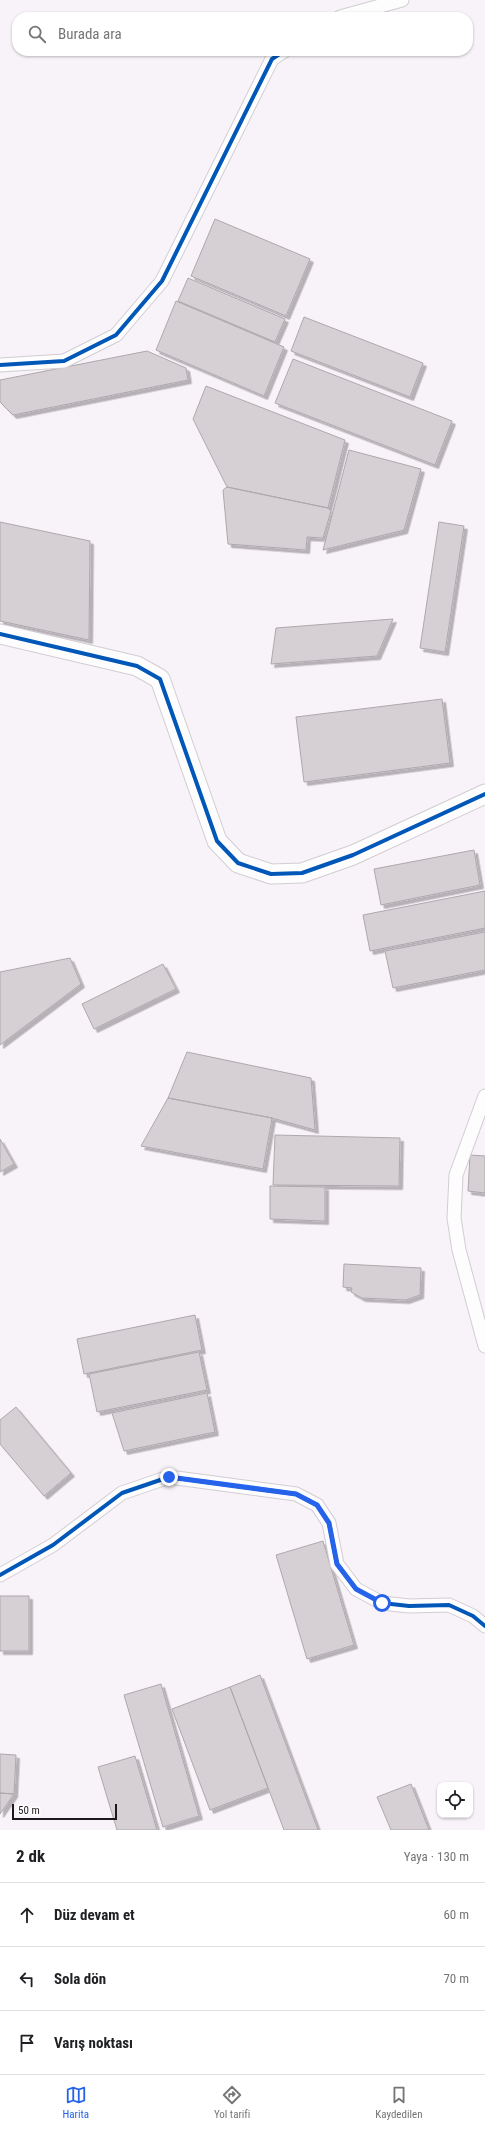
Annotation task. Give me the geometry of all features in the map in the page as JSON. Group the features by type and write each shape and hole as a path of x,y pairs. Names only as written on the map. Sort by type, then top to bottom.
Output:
{"street":[{"path":"358,12 402,0"},
{"path":"0,365 64,361 116,335 162,281 272,59 276,56"},
{"path":"0,634 137,666 160,679 217,841 238,863 271,874 302,873 353,855 485,794"},
{"path":"485,1096 456,1175 454,1218 459,1250 485,1346"},
{"path":"0,1575 54,1545 122,1493 169,1477 296,1494 317,1505 329,1523 337,1564 356,1589 382,1603 409,1606 449,1605 473,1616 485,1626"}],"building":[{"path":"215,219 310,259 286,316 191,276"},
{"path":"188,278 285,319 275,342 178,301"},
{"path":"176,301 284,347 264,396 156,350"},
{"path":"304,317 423,363 410,397 291,351"},
{"path":"147,351 186,368 188,380 13,415 0,402 0,380"},
{"path":"293,359 452,421 435,465 275,403"},
{"path":"206,386 345,440 328,508 227,487 193,419"},
{"path":"349,450 421,469 404,530 323,550"},
{"path":"227,487 328,508 331,511 323,538 307,537 306,550 228,544 223,490"},
{"path":"0,522 90,541 89,640 0,621"},
{"path":"439,522 464,526 445,652 420,648"},
{"path":"393,619 377,656 271,664 276,628"},
{"path":"442,699 450,763 304,782 296,717"},
{"path":"474,850 480,885 381,905 374,869"},
{"path":"485,891 485,928 370,951 363,915"},
{"path":"485,932 485,970 393,988 385,951"},
{"path":"70,958 81,984 0,1045 0,972"},
{"path":"163,964 176,989 94,1029 82,1004"},
{"path":"187,1052 311,1078 315,1130 272,1118 168,1098"},
{"path":"168,1098 272,1118 263,1169 141,1146"},
{"path":"275,1135 400,1138 399,1186 273,1185"},
{"path":"0,1139 14,1164 0,1172"},
{"path":"470,1155 485,1156 485,1193 468,1191"},
{"path":"270,1186 325,1187 325,1221 270,1219"},
{"path":"344,1264 421,1268 420,1295 406,1300 362,1298 351,1292 352,1288 343,1287"},
{"path":"195,1315 202,1350 84,1374 77,1339"},
{"path":"199,1352 207,1390 97,1412 89,1374"},
{"path":"207,1393 215,1432 124,1451 112,1413"},
{"path":"16,1407 71,1473 44,1496 0,1444 0,1420"},
{"path":"323,1541 354,1645 307,1659 276,1555"},
{"path":"0,1596 29,1596 29,1651 0,1651"},
{"path":"260,1675 318,1830 284,1830 230,1687"},
{"path":"161,1684 199,1816 163,1827 124,1695"},
{"path":"230,1687 268,1788 210,1810 172,1709"},
{"path":"0,1754 16,1755 14,1794 0,1793"},
{"path":"135,1756 157,1830 117,1830 98,1767"},
{"path":"411,1784 429,1830 391,1830 377,1797"},
{"path":"0,1793 14,1794 0,1814"}],"cycle path":[{"path":"0,365 64,361 116,335 162,281 272,59 276,56"},
{"path":"0,634 137,666 160,679 217,841 238,863 271,874 302,873 353,855 485,794"},
{"path":"0,1575 53,1545 122,1493 169,1477 296,1494 317,1505 329,1523 337,1564 356,1589 382,1603 409,1606 449,1605 473,1616 485,1626"}],"route":[{"path":"169,1477 296,1494 317,1505 329,1523 337,1564 356,1589 382,1603"}]}
